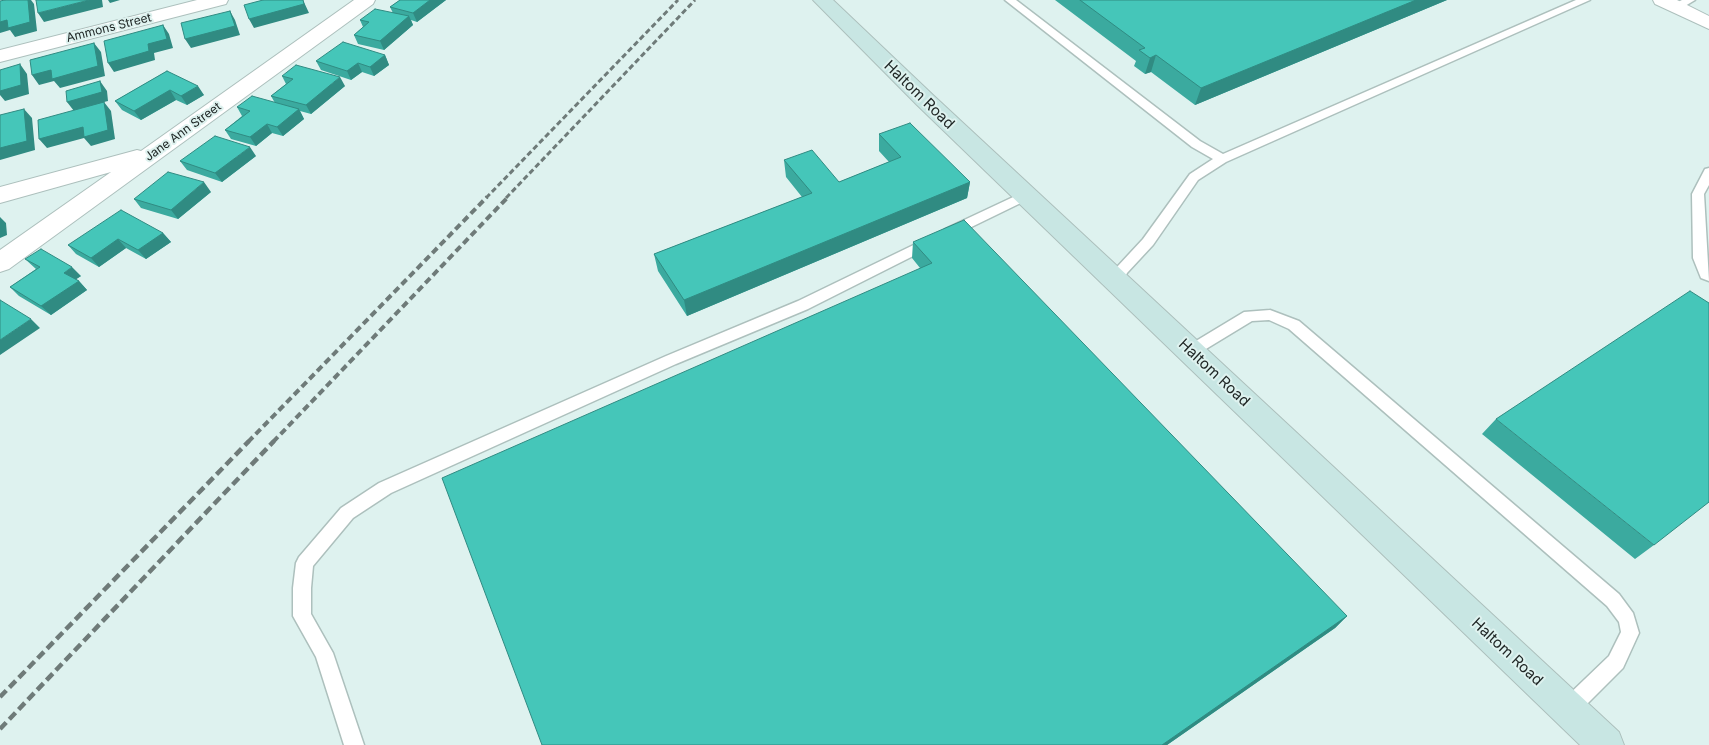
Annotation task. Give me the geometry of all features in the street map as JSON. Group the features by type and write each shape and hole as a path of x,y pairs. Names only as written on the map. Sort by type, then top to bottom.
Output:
{"main road":[{"name":"Haltom Road","path":"822,0 1026,196 1606,745"}],"street":[{"name":"Ammons Street","path":"0,56 218,0"},
{"name":"Jane Ann Street","path":"0,263 366,0"},
{"path":"1676,2 1709,22"},
{"path":"0,195 155,152"}],"lane":[{"path":"1010,0 1196,144 1222,159"},
{"path":"1116,281 1122,270 1148,242 1194,177 1222,159 1576,1"},
{"path":"1709,172 1698,194 1700,258 1706,274 1709,276"},
{"path":"354,745 324,653 302,616 302,588 305,563 347,513 385,488 671,360 803,305 1026,196"},
{"path":"1191,351 1249,316 1270,315 1294,325 1613,600 1627,619 1630,633 1616,662 1568,709"}],"building":[{"path":"28,0 30,22 8,28 7,20 0,22 0,1"},
{"path":"36,0 89,0 38,13"},
{"path":"263,0 303,0 304,4 249,19 244,5"},
{"path":"400,0 430,0 413,13 390,7"},
{"path":"1080,0 1416,0 1201,88 1156,55 1150,58 1139,50 1145,48"},
{"path":"375,9 409,16 380,41 354,35 369,22 360,20"},
{"path":"230,11 235,26 185,39 181,23"},
{"path":"163,25 167,39 148,44 149,51 108,63 104,41"},
{"path":"343,42 385,55 370,67 358,63 347,71 316,61"},
{"path":"94,43 98,66 52,79 51,70 32,75 30,60"},
{"path":"20,64 21,85 0,91 0,70"},
{"path":"296,65 340,77 306,105 271,96 293,79 282,76"},
{"path":"167,71 198,86 181,96 170,90 134,111 115,101"},
{"path":"100,81 102,92 67,102 66,91"},
{"path":"252,96 299,109 277,127 267,124 250,137 225,130 250,111 237,107"},
{"path":"104,102 108,130 84,137 83,127 39,139 38,120"},
{"path":"24,109 27,141 0,148 0,115"},
{"path":"910,123 970,182 684,300 654,254 812,193 784,160 812,150 839,182 901,157 879,134"},
{"path":"215,136 250,147 215,173 180,161"},
{"path":"168,172 204,182 171,210 134,199"},
{"path":"121,210 163,233 138,250 118,239 91,258 68,245"},
{"path":"964,220 1347,616 1162,745 542,745 442,478 932,263 913,242"},
{"path":"41,249 72,267 64,273 79,281 41,306 10,287 40,267 25,259"},
{"path":"1690,291 1709,303 1709,502 1654,545 1496,419"},
{"path":"0,300 31,319 0,340"}],"railway":[{"path":"486,198 678,0"},
{"path":"506,198 695,0"},
{"path":"248,442 487,197"},
{"path":"273,442 508,197"},
{"path":"0,697 249,441"},
{"path":"0,729 274,441"}]}
